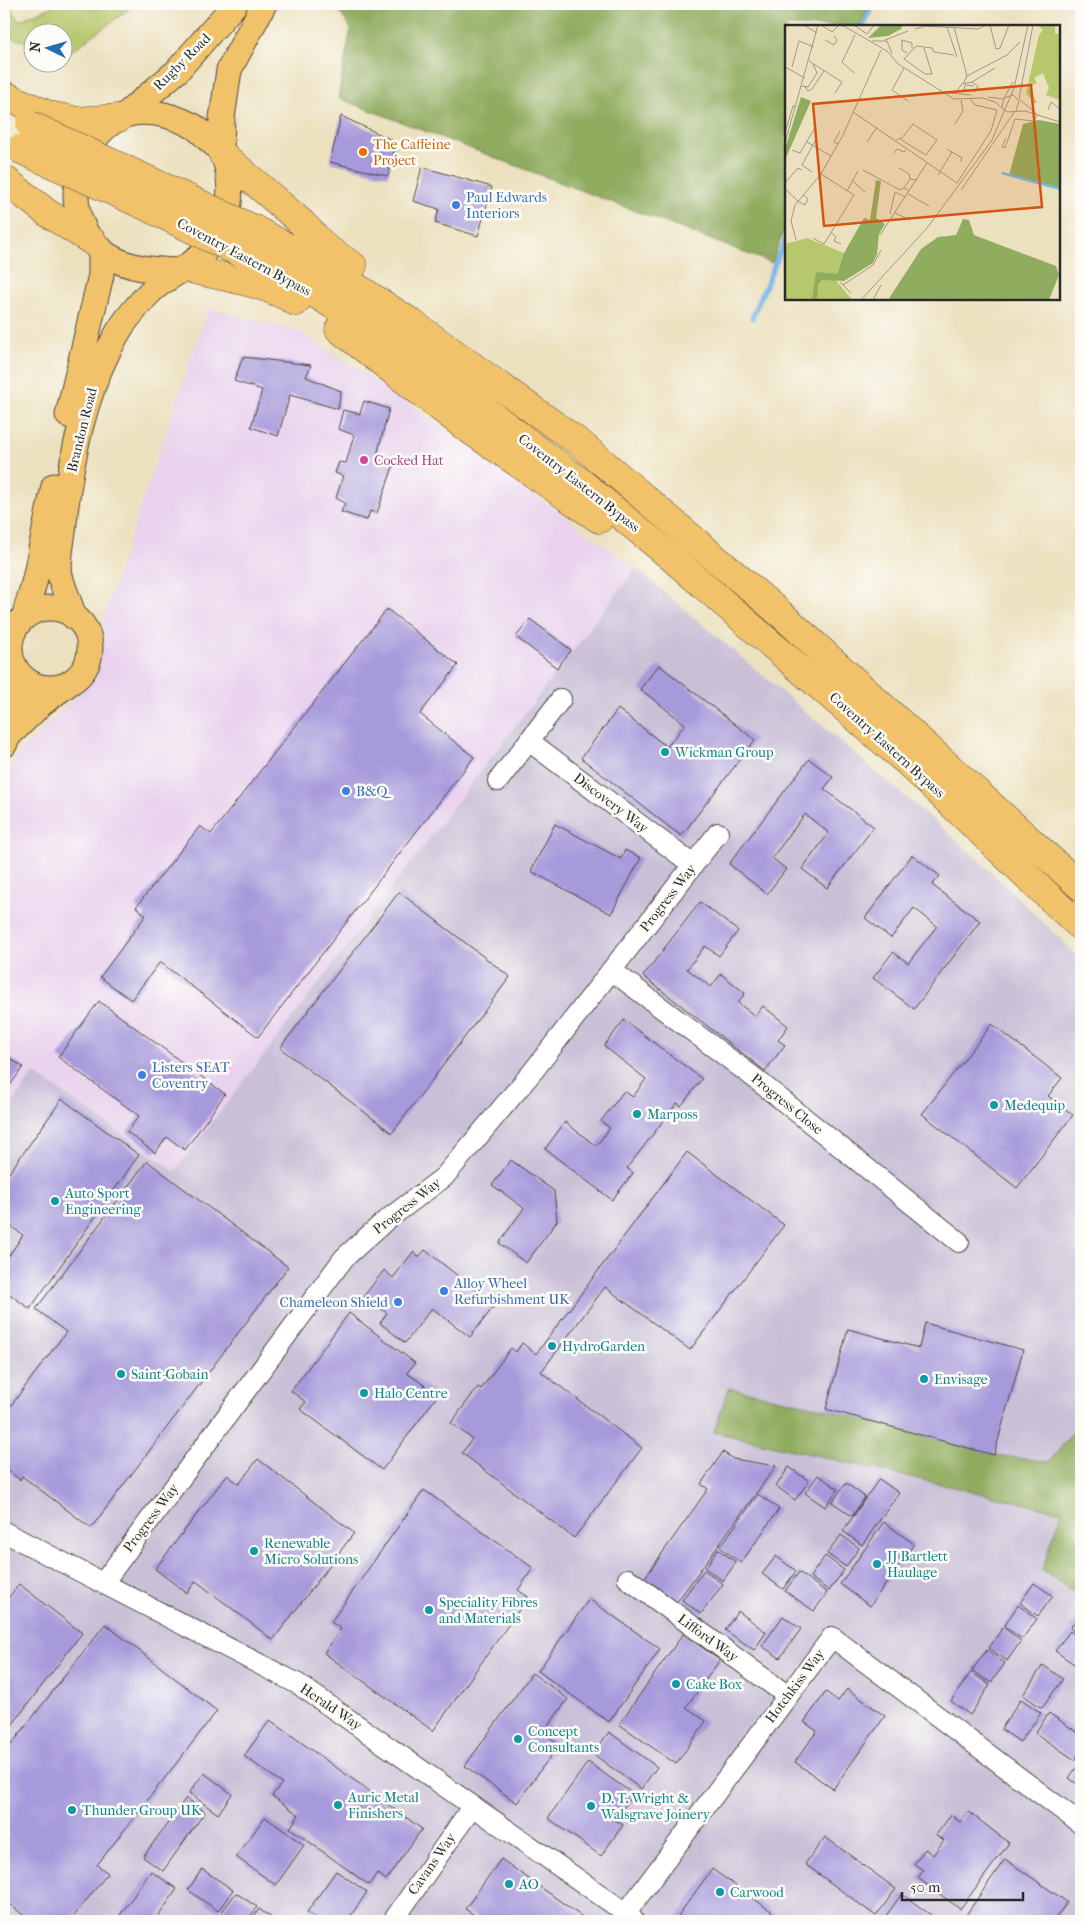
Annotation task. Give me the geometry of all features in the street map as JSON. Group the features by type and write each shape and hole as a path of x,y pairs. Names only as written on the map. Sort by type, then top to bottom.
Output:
{"highway":[{"path":"4,95 49,115 77,121 122,117"},
{"name":"Coventry Eastern Bypass","path":"4,114 18,139 311,291 455,387 583,484 672,558 908,763 1081,927"},
{"name":"Coventry Eastern Bypass","path":"18,139 254,229 330,270 412,323 581,444 781,614 1081,887"},
{"path":"222,153 302,223 326,248 415,308 597,441 788,603 885,707"},
{"path":"4,180 46,212 97,246"},
{"path":"182,269 239,280 281,292 342,330 464,426 585,509 679,580 802,689 908,763"}],"main road":[{"name":"Rugby Road","path":"122,117 177,71 235,4"},
{"path":"222,153 194,126 168,115 146,113 122,117 103,130 91,144 80,165 75,189 77,208 83,226 97,246 114,259 130,266 150,270 182,269 196,260 219,232 229,203 229,177 222,153 222,118 229,70 264,4"},
{"name":"Brandon Road","path":"24,618 35,579 71,402 102,275 97,246"},
{"name":"Brandon Road","path":"74,617 59,574 68,482 79,430 97,374 120,327 152,290 182,269"},
{"path":"47,609 62,610 74,617 85,629 88,637 89,656 81,674 42,703 6,740 20,688 10,650 17,626 24,618 34,612 47,609"},
{"path":"14,665 22,677 36,686 51,688 68,684"}],"street":[{"path":"498,781 561,699"},
{"name":"Discovery Way","path":"529,741 693,865"},
{"name":"Progress Way","path":"103,1583 344,1258 384,1222 444,1177 534,1070 718,833"},
{"name":"Progress Close","path":"611,970 752,1076 959,1242"},
{"name":"Herald Way","path":"4,1532 298,1684 630,1917"},
{"name":"Lifford Way","path":"628,1579 788,1696"},
{"name":"Hotchkiss Way","path":"630,1917 832,1637 1081,1824"},
{"name":"Cavans Way","path":"393,1921 472,1807"}],"shaded area":[{"path":"208,308 301,332 401,398 636,568 175,1172 35,1073 4,1115 4,781 16,756 97,676 105,611"},
{"path":"636,568 967,849 1081,959 1081,1422 1049,1462 994,1455 826,1409 730,1388 714,1432 1062,1512 1042,1570 1081,1597 1081,1921 4,1921 4,1115 34,1073 175,1171"}],"green space":[{"path":"4,4 10,4 18,21 59,4 136,4 72,51 72,22 22,22 22,40 4,36"},
{"path":"336,4 870,4 861,25 785,25 785,227 772,263 338,98 351,28 337,9"},
{"path":"729,1388 826,1409 994,1455 1049,1462 1081,1422 1081,1597 1042,1570 1062,1512 714,1432"}],"building":[{"name":"The Caffeine Project","path":"341,116 396,142 388,176 330,162"},
{"name":"Paul Edwards Interiors","path":"422,167 492,187 478,236 435,223 439,209 413,201"},
{"path":"243,357 311,365 306,377 341,391 338,409 290,395 278,436 251,427 262,390 234,381"},
{"name":"Cocked Hat","path":"364,401 389,409 376,459 394,464 377,513 370,511 367,520 341,512 345,503 336,498 343,476 335,473 339,462 346,463 354,435 338,429 343,410 360,414"},
{"name":"B&Q","path":"387,609 458,665 420,714 474,757 258,1037 160,962 131,1000 100,977 146,915 136,907 200,826 211,834"},
{"path":"530,619 571,650 557,668 516,637"},
{"name":"Wickman Group","path":"659,665 755,740 681,836 581,758 618,709 667,747 685,724 640,689"},
{"path":"809,759 833,777 824,789 874,827 827,888 802,869 829,833 805,814 772,858 786,869 767,894 729,864"},
{"path":"555,824 621,859 625,850 641,858 611,914 531,871"},
{"path":"912,855 940,876 932,885 980,921 914,1009 873,978 893,952 908,963 937,926 914,908 891,938 865,918"},
{"path":"399,892 510,977 392,1133 280,1048"},
{"path":"700,902 738,931 719,956 705,946 687,969 711,987 721,974 745,993 738,1003 755,1016 763,1006 788,1026 778,1040 785,1045 765,1071 643,976"},
{"name":"Listers SEAT Coventry","path":"99,1001 225,1094 185,1150 167,1137 155,1153 127,1132 139,1116 58,1057"},
{"name":"Marposs","path":"624,1020 702,1079 681,1106 677,1103 627,1168 633,1173 612,1200 545,1149 565,1122 596,1146 610,1128 601,1121 624,1091 633,1097 646,1079 604,1046"},
{"name":"Medequip","path":"992,1024 1062,1078 1048,1096 1073,1115 1017,1188 922,1114"},
{"path":"4,1054 23,1067 7,1090 4,1087"},
{"name":"Auto Sport Engineering","path":"62,1099 139,1155 30,1309 4,1290 4,1263 23,1235 4,1221 4,1180"},
{"name":"HydroGarden","path":"687,1152 784,1225 690,1350 605,1287 541,1372 642,1448 574,1538 462,1453 472,1439 451,1423 478,1387 481,1389 511,1348 516,1352 522,1343 536,1354"},
{"path":"511,1160 554,1191 557,1221 526,1263 499,1243 524,1208 492,1185"},
{"name":"Saint-Gobain","path":"147,1161 288,1267 91,1528 22,1476 20,1480 4,1468 4,1415 66,1332 36,1309"},
{"name":"Alloy Wheel Refurbishment UK","path":"425,1250 495,1305 470,1337 432,1308 405,1343 380,1323 387,1313 364,1296 384,1270 393,1278 413,1252 419,1257"},
{"name":"Halo Centre","path":"349,1313 415,1363 407,1373 438,1395 382,1470 300,1409 306,1402 291,1391"},
{"name":"Envisage","path":"925,1323 1023,1350 994,1455 826,1409 848,1329 919,1348"},
{"path":"723,1452 733,1459 776,1466 676,1603 644,1579 708,1489 701,1484"},
{"name":"Renewable Micro Solutions","path":"258,1459 354,1533 273,1640 196,1581 187,1593 155,1569 227,1475 239,1484"},
{"path":"789,1467 809,1481 795,1500 776,1486"},
{"path":"818,1475 838,1489 825,1507 805,1493"},
{"path":"879,1479 899,1493 862,1545 843,1531"},
{"path":"846,1483 865,1497 852,1516 832,1502"},
{"name":"Speciality Fibres and Materials","path":"424,1490 533,1568 518,1590 528,1597 433,1731 324,1653 341,1629 331,1622"},
{"path":"758,1494 779,1509 741,1563 720,1547"},
{"name":"JJ Bartlett Haulage","path":"884,1522 914,1544 870,1606 840,1584"},
{"path":"841,1535 859,1548 846,1567 827,1554"},
{"path":"718,1549 736,1562 723,1581 705,1568"},
{"path":"776,1556 796,1571 783,1589 762,1574"},
{"path":"825,1556 844,1570 829,1591 810,1577"},
{"path":"704,1570 723,1584 701,1614 682,1600"},
{"path":"799,1572 827,1593 814,1611 785,1591"},
{"path":"1034,1583 1053,1596 1038,1616 1020,1603"},
{"path":"19,1584 82,1633 4,1734 4,1604"},
{"path":"589,1599 660,1649 609,1722 538,1671"},
{"path":"1018,1605 1037,1619 1022,1639 1004,1626"},
{"path":"738,1611 766,1632 754,1650 725,1630"},
{"path":"1081,1612 1081,1636 1070,1628"},
{"path":"783,1616 801,1629 780,1658 762,1646"},
{"name":"Thunder Group UK","path":"105,1624 217,1711 97,1865 108,1873 70,1921 60,1921 56,1918 53,1921 31,1921 4,1900 4,1754"},
{"path":"1003,1627 1021,1641 1007,1661 989,1648"},
{"path":"1070,1631 1081,1639 1081,1654 1074,1664 1055,1651"},
{"name":"Cake Box","path":"683,1634 720,1660 686,1707 706,1721 676,1764 619,1724"},
{"path":"987,1650 1005,1663 991,1683 972,1670"},
{"path":"1043,1665 1063,1679 1042,1708 1023,1695"},
{"path":"971,1672 990,1685 970,1715 951,1701"},
{"name":"Concept Consultants","path":"532,1673 568,1699 543,1733 559,1744 517,1803 465,1766"},
{"path":"847,1689 885,1716 833,1789 795,1762 817,1731 804,1722 826,1692 838,1701"},
{"path":"1021,1699 1041,1713 1020,1742 1001,1729"},
{"path":"1049,1713 1081,1735 1081,1750 1075,1760 1035,1733"},
{"name":"Auric Metal Finishers","path":"270,1720 422,1829 386,1880 377,1873 369,1885 290,1828 299,1815 272,1796 282,1783 244,1756"},
{"path":"609,1732 657,1767 641,1789 593,1754"},
{"path":"1081,1761 1081,1787 1069,1778"},
{"name":"D. T. Wright & Walsgrave Joinery","path":"588,1762 633,1794 615,1820 623,1825 601,1856 548,1818"},
{"path":"204,1773 232,1794 218,1814 189,1793"},
{"path":"186,1798 205,1812 163,1871 143,1857"},
{"path":"968,1811 1009,1843 960,1909 918,1878 923,1870 914,1864 925,1849 933,1855 944,1840 936,1835 951,1815 960,1822"},
{"path":"265,1817 304,1845 276,1885 236,1857"},
{"path":"825,1837 896,1889 876,1916 805,1864"},
{"name":"AO","path":"501,1859 588,1921 483,1921 465,1909"},
{"path":"1005,1859 1067,1902 1054,1921 976,1921 966,1915"},
{"path":"202,1869 233,1890 218,1911 188,1890"},
{"name":"Carwood","path":"712,1869 785,1921 685,1921 678,1916"},
{"path":"151,1871 177,1889 155,1921 116,1921"},
{"path":"336,1871 367,1892 347,1921 321,1921 307,1912"},
{"path":"236,1893 257,1907 247,1921 233,1921 221,1913"},
{"path":"902,1894 939,1921 882,1921"},
{"path":"259,1909 276,1921 251,1921"}],"waterway":[{"path":"864,25 873,4"},
{"path":"752,318 785,240"}],"place":[{"name":"The Caffeine Project","path":"363,152"},
{"name":"Paul Edwards Interiors","path":"456,205"},
{"name":"Cocked Hat","path":"364,460"},
{"name":"Wickman Group","path":"665,752"},
{"name":"B&Q","path":"346,791"},
{"name":"Listers SEAT Coventry","path":"142,1075"},
{"name":"Medequip","path":"994,1105"},
{"name":"Marposs","path":"637,1114"},
{"name":"Auto Sport Engineering","path":"55,1201"},
{"name":"Alloy Wheel Refurbishment UK","path":"444,1291"},
{"name":"Chameleon Shield","path":"398,1302"},
{"name":"HydroGarden","path":"552,1346"},
{"name":"Saint-Gobain","path":"121,1374"},
{"name":"Envisage","path":"924,1379"},
{"name":"Halo Centre","path":"364,1393"},
{"name":"Renewable Micro Solutions","path":"254,1551"},
{"name":"JJ Bartlett Haulage","path":"877,1564"},
{"name":"Speciality Fibres and Materials","path":"429,1610"},
{"name":"Cake Box","path":"676,1684"},
{"name":"Concept Consultants","path":"518,1739"},
{"name":"Auric Metal Finishers","path":"338,1805"},
{"name":"D. T. Wright & Walsgrave Joinery","path":"591,1806"},
{"name":"Thunder Group UK","path":"72,1810"},
{"name":"AO","path":"509,1884"},
{"name":"Carwood","path":"720,1892"}]}
